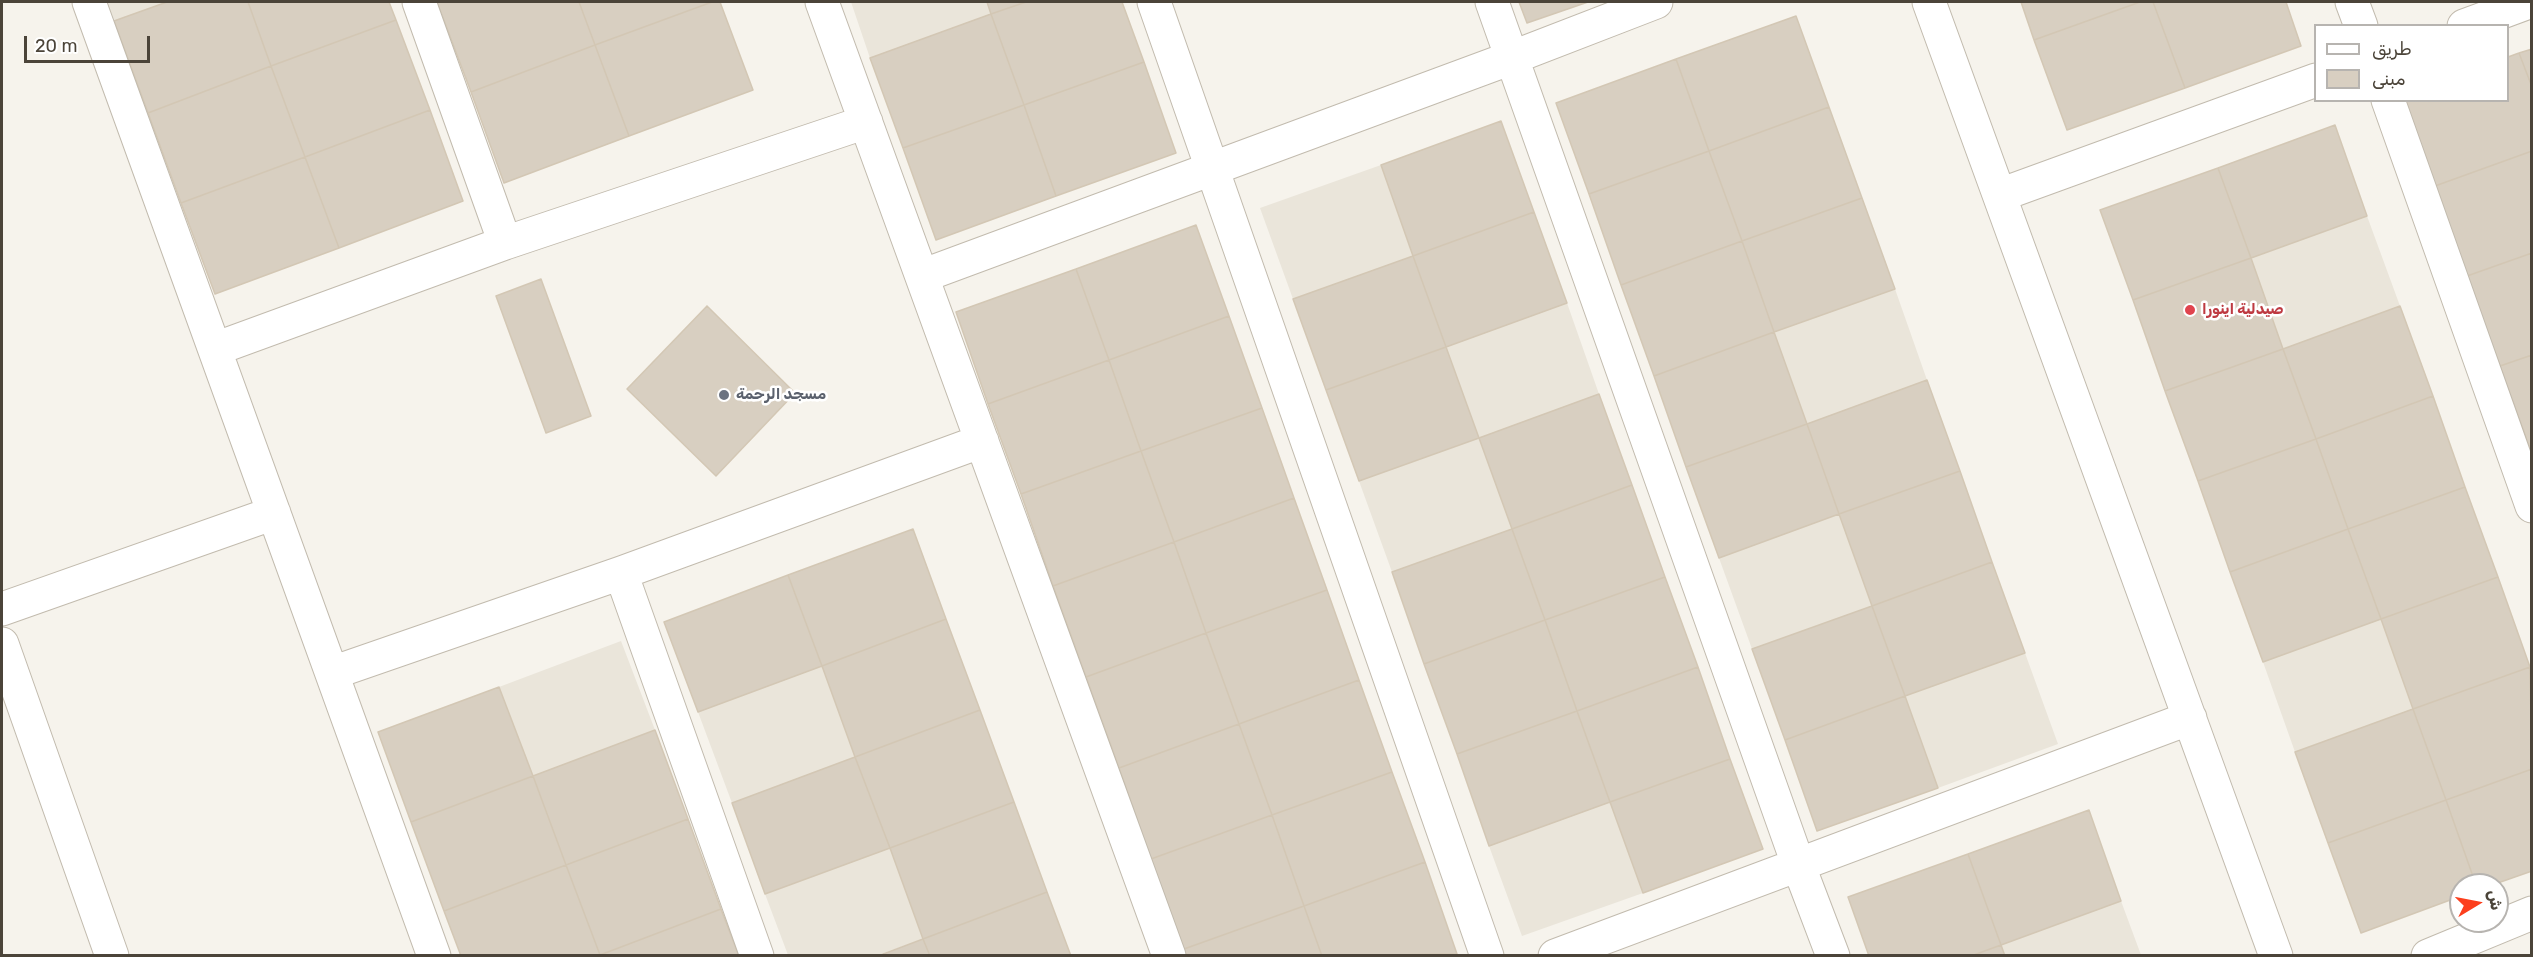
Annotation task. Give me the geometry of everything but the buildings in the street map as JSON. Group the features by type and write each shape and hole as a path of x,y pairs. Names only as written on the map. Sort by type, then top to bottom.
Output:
{"street":[{"path":"89,2 434,956"},
{"path":"419,2 505,243"},
{"path":"822,2 1168,956"},
{"path":"1154,2 1487,956"},
{"path":"1492,2 1798,864 1833,956"},
{"path":"922,276 1656,2"},
{"path":"1929,2 2276,956"},
{"path":"2352,2 2360,24"},
{"path":"2469,24 2529,2"},
{"path":"2000,195 2314,81"},
{"path":"2389,102 2532,506"},
{"path":"215,349 505,243 866,122"},
{"path":"332,673 621,573 982,441"},
{"path":"2,609 274,513"},
{"path":"621,573 757,956"},
{"path":"2,644 112,956"},
{"path":"1555,956 2190,718"},
{"path":"2428,956 2532,913"}],"shaded area":[{"path":"106,2 167,2 114,21"},
{"path":"851,2 987,2 991,14 870,58"},
{"path":"1381,165 1413,256 1293,299 1260,208"},
{"path":"2367,216 2400,306 2283,349 2251,258"},
{"path":"1895,289 1927,380 1807,424 1774,332"},
{"path":"1567,303 1599,394 1479,438 1446,347"},
{"path":"1479,438 1512,529 1392,572 1359,481"},
{"path":"1839,514 1872,606 1752,649 1719,558"},
{"path":"2381,619 2413,709 2295,752 2263,662"},
{"path":"621,641 655,730 533,776 499,687"},
{"path":"2025,653 2058,744 1938,788 1905,696"},
{"path":"822,666 855,757 732,803 698,712"},
{"path":"1610,802 1643,893 1522,936 1489,846"},
{"path":"890,848 923,939 878,955 788,955 765,894"},
{"path":"2121,901 2141,955 2005,955 2001,945"}],"place":[{"name":"صيدلية اينورا","path":"2190,310"},
{"name":"مسجد الرحمة","path":"724,395"}]}
